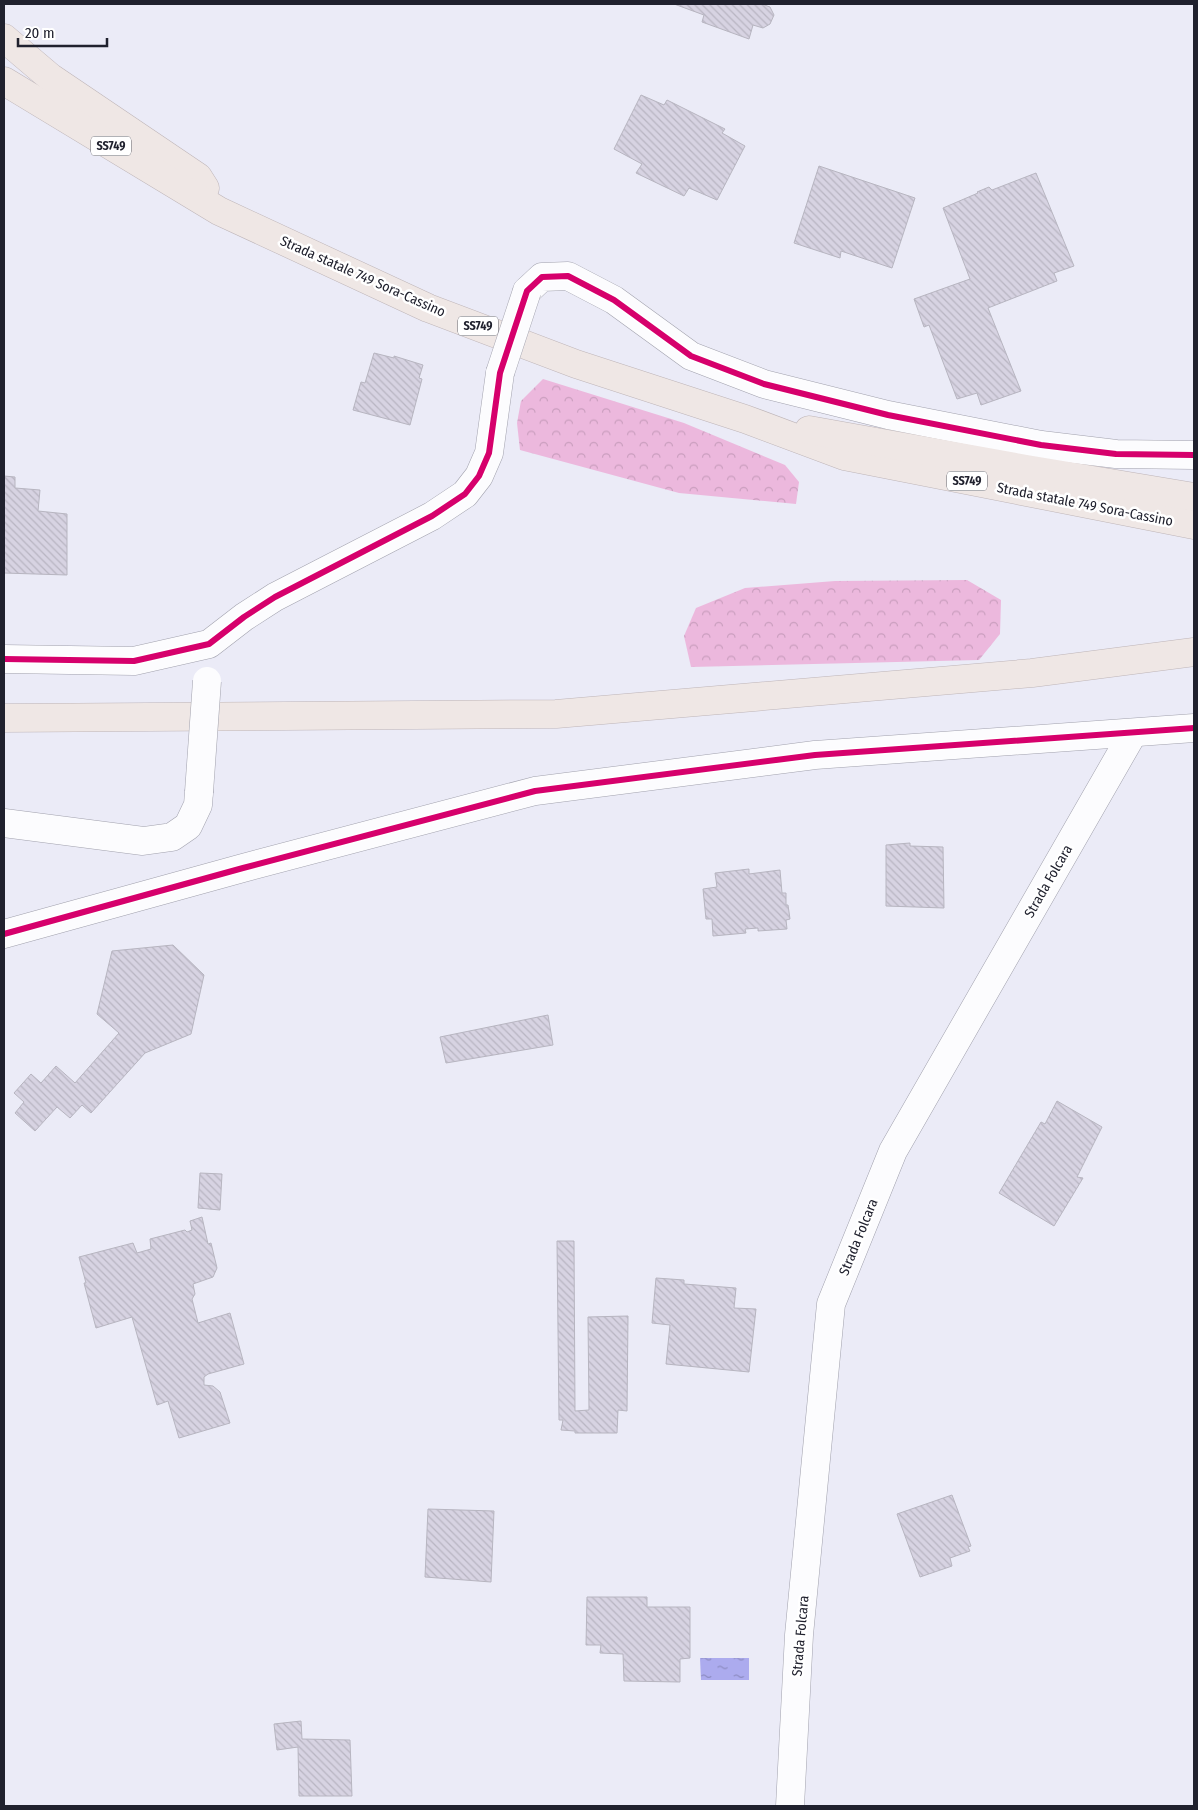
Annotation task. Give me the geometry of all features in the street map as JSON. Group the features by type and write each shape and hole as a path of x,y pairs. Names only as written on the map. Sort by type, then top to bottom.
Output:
{"highway":[{"path":"4,38 50,77 198,177 219,211"},
{"name":"Strada statale 749 Sora-Cassino","path":"4,81 219,211 428,308 576,364 745,420 844,456 1194,525"},
{"name":"Strada statale 749 Sora-Cassino","path":"745,420 844,436 1026,470 1194,497"},
{"path":"4,718 556,714 1032,673 1194,652"}],"street":[{"path":"4,658 134,661 209,644 244,617 275,597 432,516 465,494 479,476 489,453 500,373 527,291 542,277 568,276 614,300 691,356 764,384 888,415 1041,445 1116,454 1194,455"},
{"path":"4,823 142,841 172,837 188,826 198,805 209,644"},
{"path":"4,934 243,868 535,791 816,755 1194,728"},
{"name":"Strada Folcara","path":"790,1806 799,1635 831,1304 892,1151 1134,733"}],"green space":[{"path":"543,379 684,423 785,465 799,482 796,504 679,493 520,450 517,423 521,401"},
{"path":"967,580 1001,600 1000,634 979,660 691,667 684,636 696,608 745,588 835,581"}],"water":[{"path":"700,1658 749,1658 749,1680 701,1680"}],"building":[{"path":"674,4 762,4 770,7 774,15 770,24 763,28 753,25 749,39 702,22 704,15"},
{"path":"641,95 664,105 667,100 725,129 722,133 745,146 717,200 689,188 684,196 636,173 642,164 614,149"},
{"path":"819,166 915,198 892,268 841,251 840,258 794,243"},
{"path":"1036,173 1074,266 1054,273 1057,281 988,308 1021,391 981,405 977,393 957,399 929,325 924,327 914,299 970,279 943,208 989,187 992,190"},
{"path":"374,353 394,358 394,356 423,365 419,378 422,379 410,425 353,410 361,382 365,383"},
{"path":"4,476 15,477 15,488 40,490 38,511 67,514 67,575 4,573"},
{"path":"910,843 910,846 943,847 944,908 886,906 886,845"},
{"path":"749,869 749,874 780,870 782,893 786,893 786,905 788,905 790,919 786,920 787,929 758,931 758,928 745,929 746,933 713,936 712,919 706,919 703,889 717,887 715,873"},
{"path":"173,945 204,975 191,1034 145,1053 91,1113 82,1105 70,1118 57,1107 35,1131 15,1113 24,1102 14,1093 31,1074 41,1083 56,1066 75,1083 119,1033 97,1014 112,951"},
{"path":"548,1015 553,1045 446,1063 440,1037"},
{"path":"1057,1101 1102,1127 1077,1177 1083,1178 1054,1226 999,1193 1041,1122 1045,1124"},
{"path":"200,1173 222,1174 220,1210 198,1208"},
{"path":"202,1217 208,1244 211,1243 217,1268 213,1277 193,1284 195,1294 192,1299 198,1323 230,1313 244,1364 208,1374 204,1377 204,1385 213,1386 220,1392 230,1423 179,1438 168,1401 157,1405 132,1317 96,1328 79,1257 133,1243 137,1253 151,1249 150,1239 192,1230 190,1221"},
{"path":"557,1241 574,1241 575,1411 589,1410 588,1317 628,1316 627,1411 618,1410 617,1433 575,1433 575,1431 561,1430 563,1420 559,1420"},
{"path":"656,1278 684,1280 684,1284 736,1288 734,1308 756,1309 749,1372 666,1364 670,1325 652,1323"},
{"path":"952,1495 971,1546 968,1547 970,1551 950,1558 952,1566 920,1577 897,1514"},
{"path":"428,1509 494,1511 491,1582 425,1577"},
{"path":"587,1597 647,1597 647,1607 690,1607 690,1658 680,1659 680,1682 624,1681 623,1654 600,1653 601,1645 586,1645"},
{"path":"301,1721 302,1739 350,1740 352,1796 299,1796 298,1747 277,1750 274,1724"}],"cycle path":[{"path":"4,659 134,661 209,644 244,617 275,597 432,516 465,494 479,476 489,453 500,373 527,291 542,277 568,276 614,300 691,356 764,384 888,415 1041,445 1116,454 1194,455"},
{"path":"4,934 243,868 535,791 815,755 1194,728"}]}
